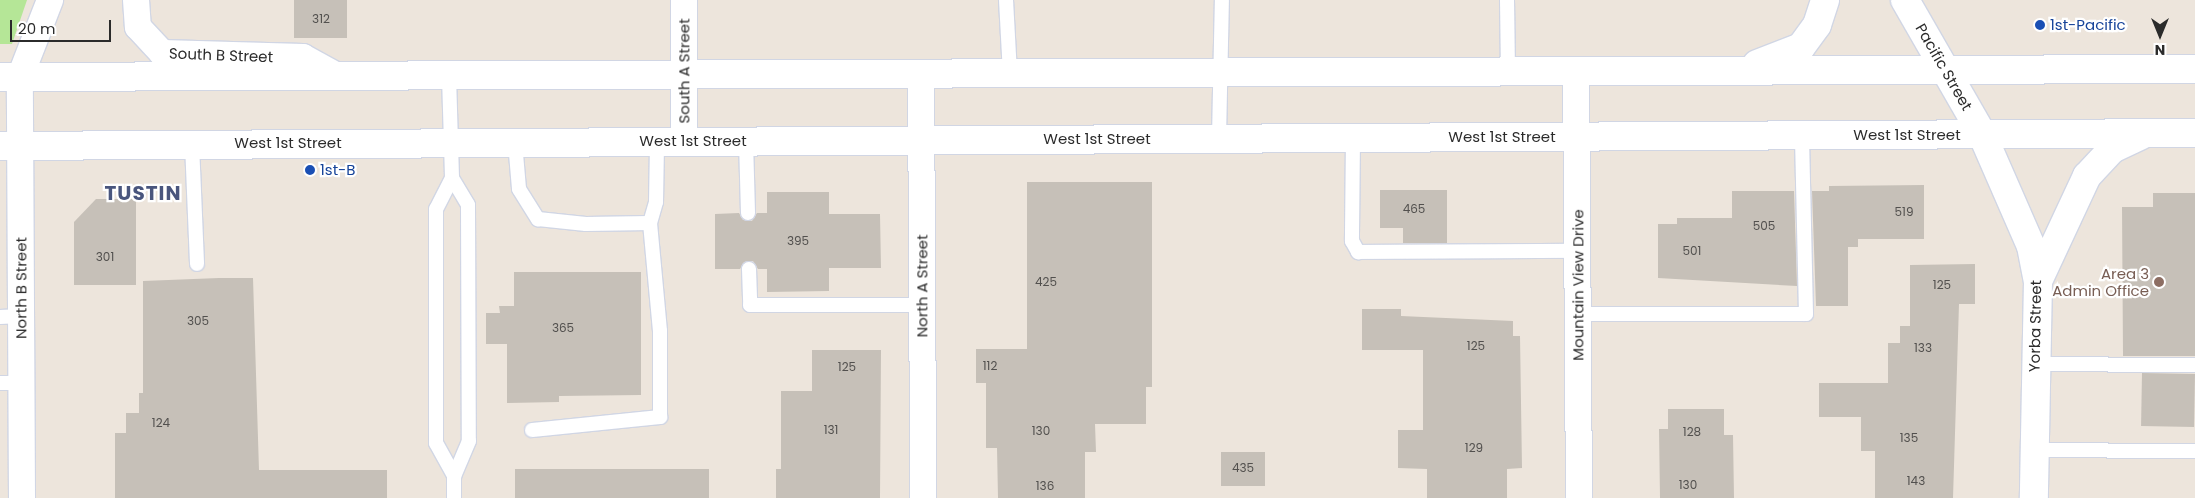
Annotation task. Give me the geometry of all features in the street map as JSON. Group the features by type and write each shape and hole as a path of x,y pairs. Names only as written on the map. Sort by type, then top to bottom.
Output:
{"main road":[{"path":"1737,71 1800,47 1817,25 1825,0"},
{"name":"Pacific Street","path":"1905,0 1982,134"},
{"path":"10,77 2195,69"},
{"path":"2038,281 2088,176 2112,149 2145,133"},
{"name":"West 1st Street","path":"10,145 2195,133"},
{"name":"Yorba Street","path":"1982,134 2030,246 2038,281 2034,498"}],"street":[{"path":"10,77 50,0"},
{"name":"South B Street","path":"136,0 138,27 162,53 303,57 337,76"},
{"name":"South A Street","path":"684,0 684,141"},
{"name":"Mountain View Drive","path":"1576,71 1579,498"},
{"name":"North A Street","path":"921,74 923,498"},
{"name":"North B Street","path":"10,77 11,383 22,498"}],"lane":[{"path":"1006,0 1010,74"},
{"path":"1219,138 1222,72 1222,0"},
{"path":"1507,0 1508,71"},
{"path":"449,76 452,178 436,209 436,443 454,476"},
{"path":"1578,314 1806,314 1802,136"},
{"path":"1353,138 1352,241 1358,252 1578,251"},
{"path":"746,141 748,213"},
{"path":"515,142 519,189 538,219 650,223"},
{"path":"532,430 660,418 660,332 650,223 656,202 657,142"},
{"path":"192,144 197,264"},
{"path":"452,178 468,205 469,441 454,476 454,498"},
{"path":"750,269 750,305 922,305"},
{"path":"2035,364 2195,365"},
{"path":"2034,450 2195,451"}],"green space":[{"path":"0,0 27,0 12,44 0,44"}],"building":[{"path":"294,0 347,0 347,38 294,38"},
{"path":"1027,182 1152,182 1152,387 1146,387 1146,424 1095,424 1096,452 1085,452 1085,498 998,498 997,448 986,448 986,383 976,383 976,349 1027,349"},
{"path":"1924,185 1924,239 1858,239 1858,247 1848,247 1848,306 1816,306 1812,191 1829,191 1829,186"},
{"path":"1380,190 1447,190 1447,243 1403,243 1403,228 1380,228"},
{"path":"1732,191 1794,191 1797,286 1658,278 1658,224 1677,224 1677,218 1732,218"},
{"path":"767,192 829,192 829,214 880,214 881,268 829,268 829,291 767,292 767,269 758,269 753,261 744,262 740,269 715,269 715,214 739,213 743,220 752,221 757,213 767,213"},
{"name":"Area 3 Admin Office","path":"2153,193 2195,193 2195,356 2123,356 2122,207 2153,207"},
{"path":"96,199 136,199 136,285 74,285 74,222"},
{"path":"1975,264 1975,304 1959,304 1953,498 1875,498 1875,451 1861,451 1861,417 1819,417 1819,383 1888,383 1888,343 1900,343 1900,326 1910,326 1910,265"},
{"path":"514,272 641,272 641,395 559,396 559,402 507,403 507,344 486,344 486,313 500,313 499,306 514,306"},
{"path":"253,278 259,470 387,470 387,498 115,498 115,433 126,433 126,413 139,413 139,393 143,393 143,281"},
{"path":"1362,309 1401,309 1401,316 1513,321 1513,336 1520,336 1522,468 1507,469 1507,498 1427,498 1427,469 1398,468 1398,430 1423,430 1423,350 1362,350"},
{"path":"812,350 881,350 880,498 776,498 776,469 781,469 781,391 812,391"},
{"path":"2142,373 2195,374 2194,427 2141,426"},
{"path":"1668,409 1724,409 1724,435 1733,435 1734,498 1660,498 1659,429 1668,429"},
{"path":"1221,452 1265,452 1265,486 1221,486"},
{"path":"515,469 709,469 709,498 515,498"}],"place":[{"name":"1st-Pacific","path":"2040,25"},
{"name":"1st-B","path":"310,170"},
{"name":"Area 3 Admin Office","path":"2159,282"}],"district":[{"name":"TUSTIN","path":"143,193"}]}
